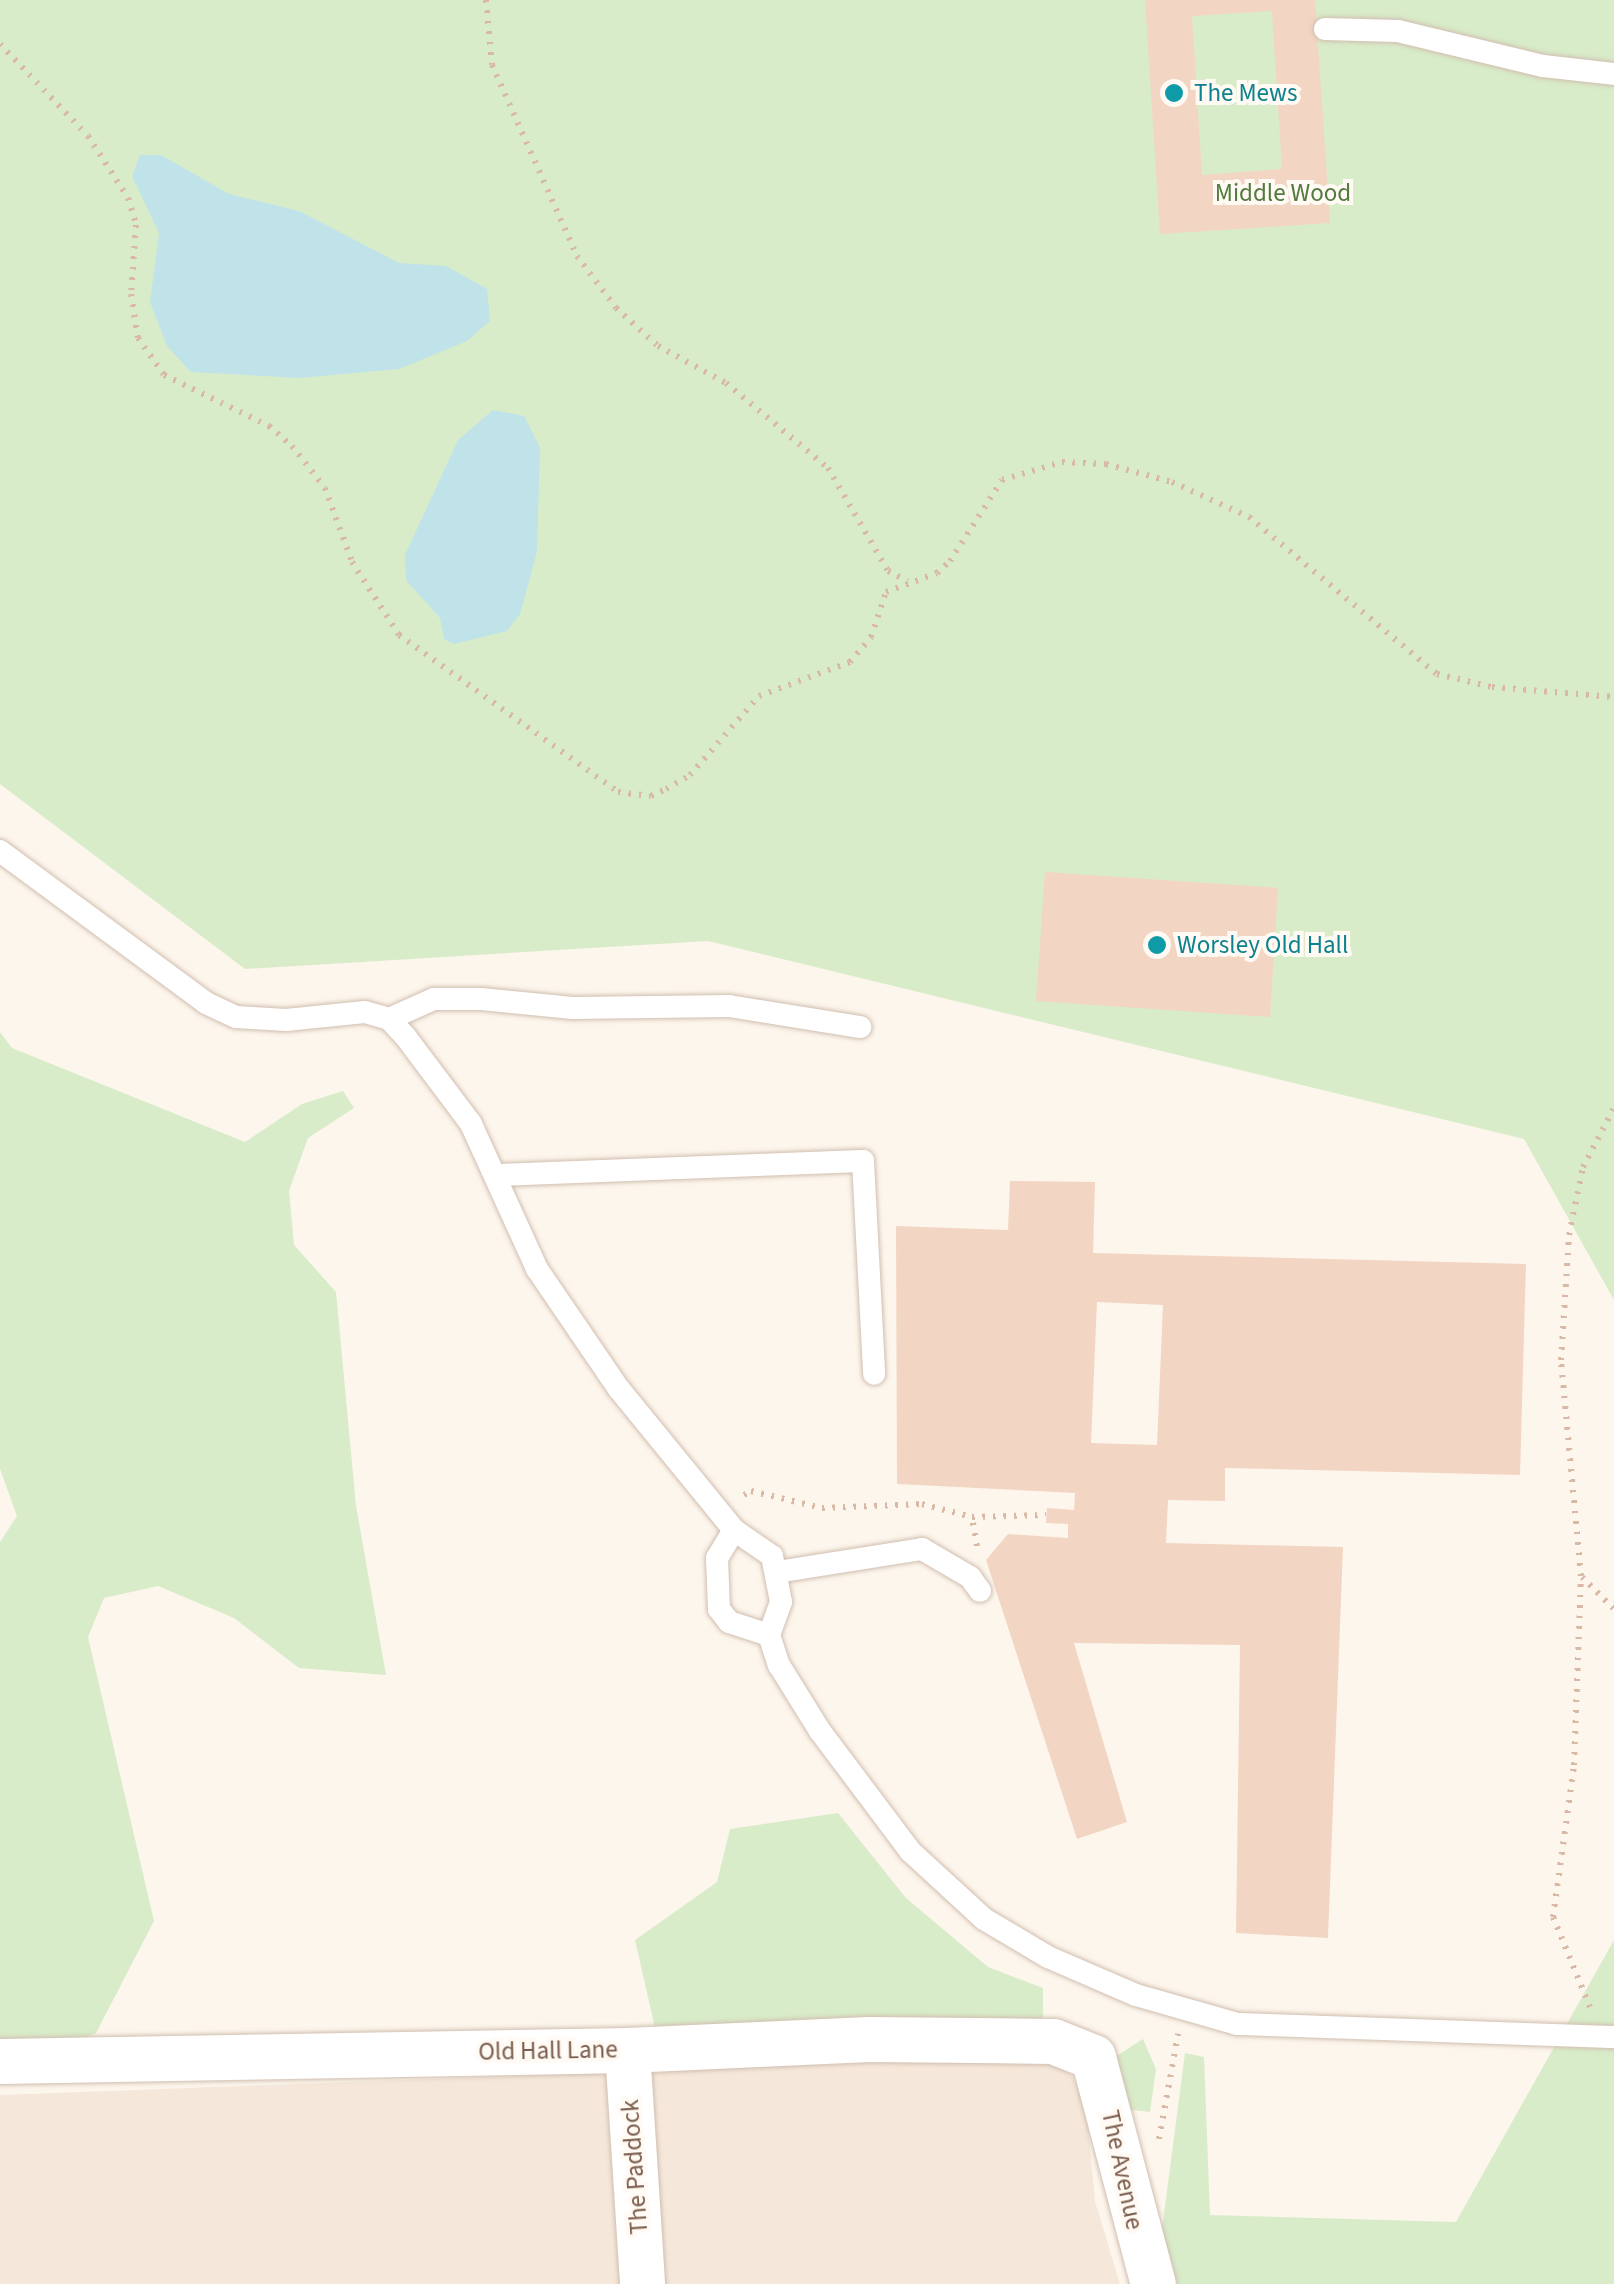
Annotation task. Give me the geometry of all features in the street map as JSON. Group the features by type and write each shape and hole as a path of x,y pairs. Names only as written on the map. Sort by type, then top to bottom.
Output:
{"street":[{"name":"Old Hall Lane","path":"0,2061 628,2050 868,2039 1053,2040 1092,2056"},
{"name":"The Paddock","path":"628,2050 642,2284"},
{"name":"The Avenue","path":"1092,2056 1153,2284"}],"lane":[{"path":"1325,29 1398,31 1543,66 1614,74"},
{"path":"0,851 144,963 236,1017 286,1020 365,1012 389,1019 437,1072 497,1176 537,1269 619,1389 734,1530 763,1546 778,1572 780,1610 769,1635"},
{"path":"389,1019 434,1000 480,1000 573,1008 728,1006 860,1028"},
{"path":"497,1176 863,1162 874,1374"},
{"path":"734,1530 717,1558 719,1609 746,1631 769,1635"},
{"path":"778,1572 922,1549 975,1584"},
{"path":"769,1635 820,1731 910,1851 984,1919 1048,1958 1188,2012 1292,2030 1608,2037"}],"path":[{"path":"486,0 492,65 578,256 616,308 658,346 726,383 828,468 888,571 910,582"},
{"path":"0,44 88,136 128,198 136,225 132,306 138,338 150,358 183,389 269,426 292,446 325,488 352,562 399,636 608,788 651,796 690,774 758,696 831,672 862,651 886,592 950,560 1002,480 1038,464 1106,464 1172,482 1249,517 1437,674 1492,687 1614,698"},
{"path":"1608,2037 1553,1917 1574,1765 1582,1576 1563,1430 1568,1235 1583,1167 1614,1108"},
{"path":"720,1510 751,1490 822,1508 922,1504 972,1517 1046,1515"},
{"path":"972,1517 979,1556 975,1584"},
{"path":"1582,1576 1614,1609"},
{"path":"1159,2143 1176,2039 1188,2012"}],"shaded area":[{"path":"1002,2058 1052,2060 1072,2076 1086,2104 1095,2201 1120,2284 0,2284 0,2095"}],"green space":[{"name":"Middle Wood","path":"0,0 1614,0 1614,1300 1524,1139 708,941 245,969 0,784"},
{"path":"0,1032 12,1048 245,1142 302,1104 343,1091 354,1108 308,1138 289,1191 294,1245 336,1292 356,1506 386,1675 299,1668 234,1618 158,1586 104,1598 88,1637 154,1921 96,2033 63,2048 0,2048 0,1542 17,1516 0,1469"},
{"path":"838,1813 906,1898 988,1967 1043,1988 1043,2026 656,2032 635,1940 717,1882 730,1829"},
{"path":"1614,1940 1614,2284 1175,2284 1159,2252 1185,2053 1204,2057 1210,2215 1456,2222"},
{"path":"1143,2039 1156,2069 1150,2112 1124,2109 1110,2060"}],"water":[{"path":"140,155 161,155 229,194 299,211 399,263 446,266 487,289 490,321 467,341 399,369 300,378 191,372 167,346 150,302 159,233 132,176"},
{"path":"493,410 524,416 540,448 537,552 520,614 507,631 454,644 444,639 440,618 406,580 405,555 458,440"}],"building":[{"name":"The Mews","path":"1145,0 1315,0 1330,223 1160,234","holes":["1272,11 1282,169 1202,175 1192,16"]},
{"name":"Worsley Old Hall","path":"1045,872 1278,888 1270,1017 1036,1001"},
{"path":"1010,1181 1095,1182 1093,1253 1526,1264 1520,1475 1225,1468 1225,1501 1168,1500 1166,1543 1343,1547 1328,1938 1236,1933 1240,1645 1074,1643 1127,1822 1077,1839 986,1560 1008,1534 1068,1538 1068,1524 1046,1523 1047,1508 1074,1510 1075,1493 897,1484 896,1226 1008,1230","holes":["1097,1302 1163,1305 1157,1445 1091,1443"]}],"place":[{"name":"The Mews","path":"1174,93"},
{"name":"Worsley Old Hall","path":"1157,945"}]}
